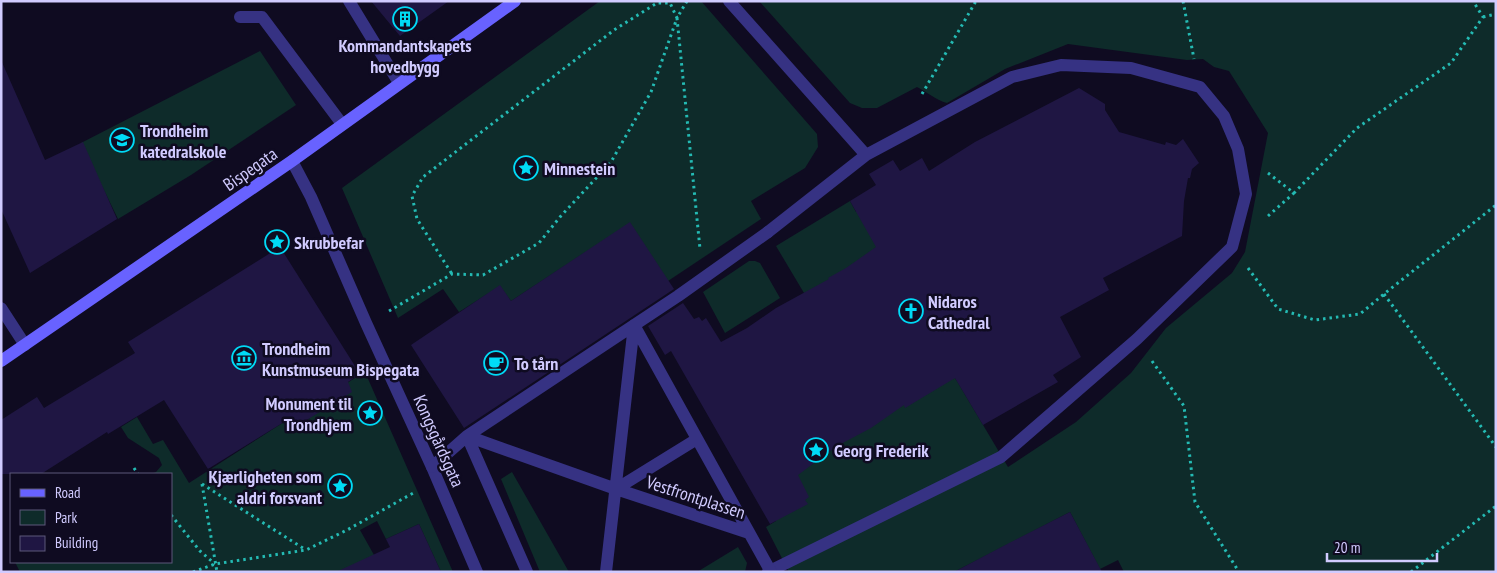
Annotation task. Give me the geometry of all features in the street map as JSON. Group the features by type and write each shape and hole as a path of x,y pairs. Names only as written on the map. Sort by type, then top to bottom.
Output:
{"street":[{"path":"349,1 399,83"},
{"name":"Bispegata","path":"1,361 292,161 515,1"},
{"path":"730,1 866,155"},
{"path":"240,17 262,17 342,124"},
{"path":"435,473 467,436 702,279 768,232 866,155 1012,78 1061,65 1131,68 1200,87 1224,116 1238,149 1246,194 1232,247 1136,339 1001,457 770,571 749,533"},
{"name":"Kongsgårdsgata","path":"292,161 311,197 435,473 477,572"},
{"path":"1,308 25,345"},
{"path":"606,572 634,325"},
{"name":"Vestfrontplassen","path":"634,325 749,533"},
{"path":"467,436 527,572"},
{"name":"Vestfrontplassen","path":"467,436 616,489 749,533"},
{"name":"Vestfrontplassen","path":"616,489 697,439"}],"path":[{"path":"366,323 394,309 452,274 483,274 539,243 560,217 611,162 650,92 677,18 687,1"},
{"path":"918,98 925,92 976,1"},
{"path":"1183,1 1200,87"},
{"path":"1473,1 1484,17"},
{"path":"452,274 417,219 412,196 423,177 614,30 657,2 670,3 677,18 702,279"},
{"path":"1266,217 1294,193 1357,128 1451,63 1484,17 1496,14"},
{"path":"1238,149 1294,193"},
{"path":"1232,247 1278,309 1316,320 1360,314 1496,205"},
{"path":"1384,294 1496,447"},
{"path":"1136,339 1184,406 1195,502 1239,572"},
{"path":"134,468 137,473"},
{"path":"193,572 215,564 306,550 347,530 435,473"},
{"path":"217,572 202,484 306,550"},
{"path":"1411,572 1496,506"},
{"path":"172,516 200,552 215,564"}],"green space":[{"path":"600,1 701,1 817,134 818,147 805,168 751,201 761,219 668,281 630,223 511,301 500,286 459,312 443,289 398,318 342,188"},
{"path":"759,1 1496,1 1496,572 1124,572 1118,560 1100,569 1070,512 954,572 789,572 766,527 776,521 774,517 787,468 951,371 1008,467 1076,422 1131,373 1166,328 1232,273 1245,252 1268,133 1229,71 1214,67 1203,59 1187,60 1068,44 1005,69 947,103 917,87 877,108 862,108 850,103"},
{"path":"260,51 296,105 191,175 118,219 81,143"},
{"path":"850,201 856,212 861,209 883,246 833,285 804,293 776,246"},
{"path":"749,261 760,263 780,298 725,333 703,292"},
{"path":"365,372 453,572 441,572 419,524 386,539 377,521 360,530 374,555 366,572 20,572 16,563 172,563 172,473 154,473 162,465 159,458 128,438 121,427 137,417 153,444 163,440 189,483 284,422 290,431 310,418 304,409"},
{"path":"512,472 569,572 540,572 501,479"},
{"path":"738,547 747,563 745,572 697,572"}],"building":[{"name":"Kommandantskapets hovedbygg","path":"371,1 449,1 400,36"},
{"path":"1,60 45,160 83,142 117,219 30,273 1,209"},
{"name":"Nidaros Cathedral","path":"1079,88 1105,104 1105,110 1119,132 1165,145 1166,142 1176,145 1183,139 1199,163 1192,169 1190,178 1188,178 1184,201 1182,236 1103,278 1109,290 1060,317 1081,357 1053,375 1058,382 983,425 955,378 905,408 904,405 871,428 837,446 798,475 809,497 805,500 808,504 770,524 671,351 665,355 648,326 683,303 694,319 699,317 702,321 706,318 721,342 747,328 776,308 829,279 876,247 850,201 876,185 869,174 893,160 900,171 922,158 929,171 975,142"},
{"path":"630,222 674,289 464,428 411,345 500,285 511,301"},
{"name":"Trondheim Kunstmuseum Bispegata","path":"280,247 360,374 348,382 352,392 289,431 284,422 208,469 164,400 108,434 107,432 43,473 1,474 1,420 37,397 44,408 135,353 128,342"},
{"path":"1070,512 1102,572 954,572 1011,542"},
{"path":"419,524 441,572 336,572 390,547 386,539"}],"place":[{"name":"Kommandantskapets hovedbygg","path":"405,19"},
{"name":"Trondheim katedralskole","path":"122,140"},
{"name":"Minnestein","path":"526,168"},
{"name":"Skrubbefar","path":"277,242"},
{"name":"Nidaros Cathedral","path":"911,311"},
{"name":"Trondheim Kunstmuseum Bispegata","path":"244,358"},
{"name":"To tårn","path":"496,363"},
{"name":"Monument til Trondhjem","path":"370,413"},
{"name":"Georg Frederik","path":"816,450"},
{"name":"Kjærligheten som aldri forsvant","path":"340,486"}]}
